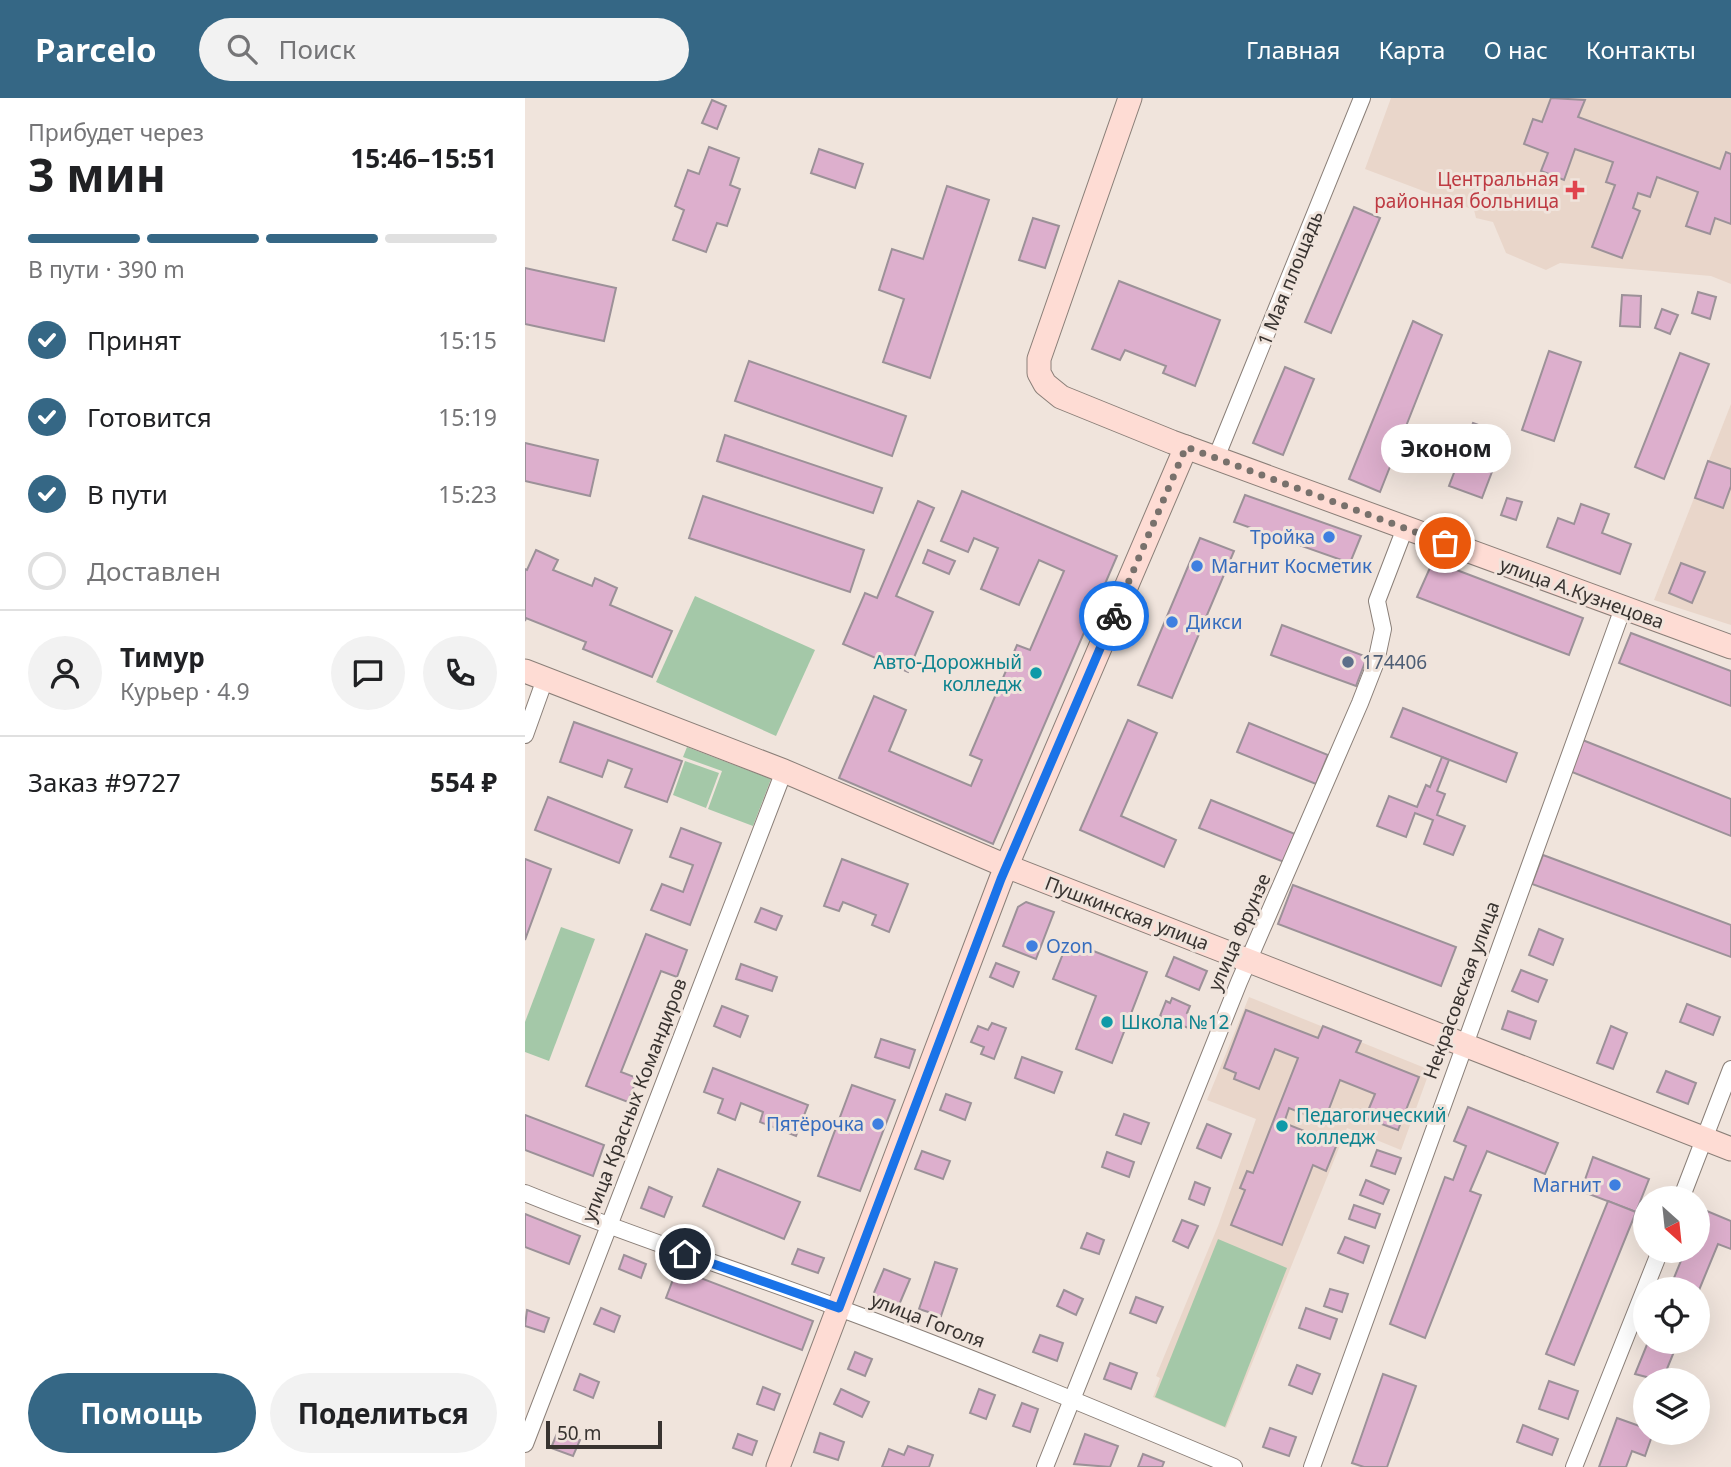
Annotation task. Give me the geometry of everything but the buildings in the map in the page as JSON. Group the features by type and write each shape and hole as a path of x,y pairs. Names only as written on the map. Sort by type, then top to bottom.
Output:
{"main road":[{"name":"улица А.Кузнецова","path":"1130,98 1039,359 1039,373 1045,384 1061,397 1186,447 1731,647"},
{"path":"778,1467 1006,866 1186,447"},
{"name":"Пушкинская улица","path":"535,675 784,771 1006,866 1731,1149"}],"street":[{"name":"1 Мая площадь","path":"1216,458 1362,98"},
{"name":"улица Фрунзе","path":"1045,1467 1248,960 1289,873 1376,662 1383,629 1377,601 1405,528"},
{"name":"Некрасовская улица","path":"1312,1467 1623,608"},
{"path":"525,735 535,675"},
{"name":"улица Красных Командиров","path":"525,1444 784,771"},
{"path":"1686,1186 1731,1069"},
{"name":"улица Гоголя","path":"525,1193 608,1227 839,1308 1072,1399 1234,1467"},
{"path":"1574,1467 1655,1264"}],"shaded area":[{"name":"Центральная районная больница","path":"1391,98 1731,98 1731,284 1711,276 1560,263 1546,270 1506,253 1493,222 1476,218 1474,210 1365,169"},
{"path":"1731,404 1731,625 1654,600"},
{"path":"1249,997 1430,1070 1401,1150 1347,1128 1226,1428 1153,1397 1160,1378 1156,1376 1218,1226 1256,1119 1207,1100"}],"green space":[{"path":"695,596 815,650 776,736 656,682"},
{"path":"687,747 771,779 753,826 708,809 722,771 683,757"},
{"path":"685,761 719,773 706,808 673,795"},
{"path":"561,927 595,939 549,1061 525,1052 525,1022"},
{"path":"1218,1239 1287,1268 1225,1427 1155,1397"}],"way so far":[{"path":"1114,616 1186,447 1445,543"}],"place":[{"name":"Центральная районная больница","path":"1575,190"},
{"name":"Тройка","path":"1329,537"},
{"name":"Эконом","path":"1445,543"},
{"name":"Магнит Косметик","path":"1197,566"},
{"name":"Дикси","path":"1172,622"},
{"name":"174406","path":"1348,662"},
{"name":"Авто-Дорожный колледж","path":"1036,673"},
{"name":"Ozon","path":"1032,946"},
{"name":"Школа №12","path":"1107,1022"},
{"name":"Пятёрочка","path":"878,1124"},
{"name":"Педагогический колледж","path":"1282,1126"},
{"name":"Магнит","path":"1615,1185"}],"route":[{"path":"685,1254 839,1308 1001,879 1114,616"}]}
